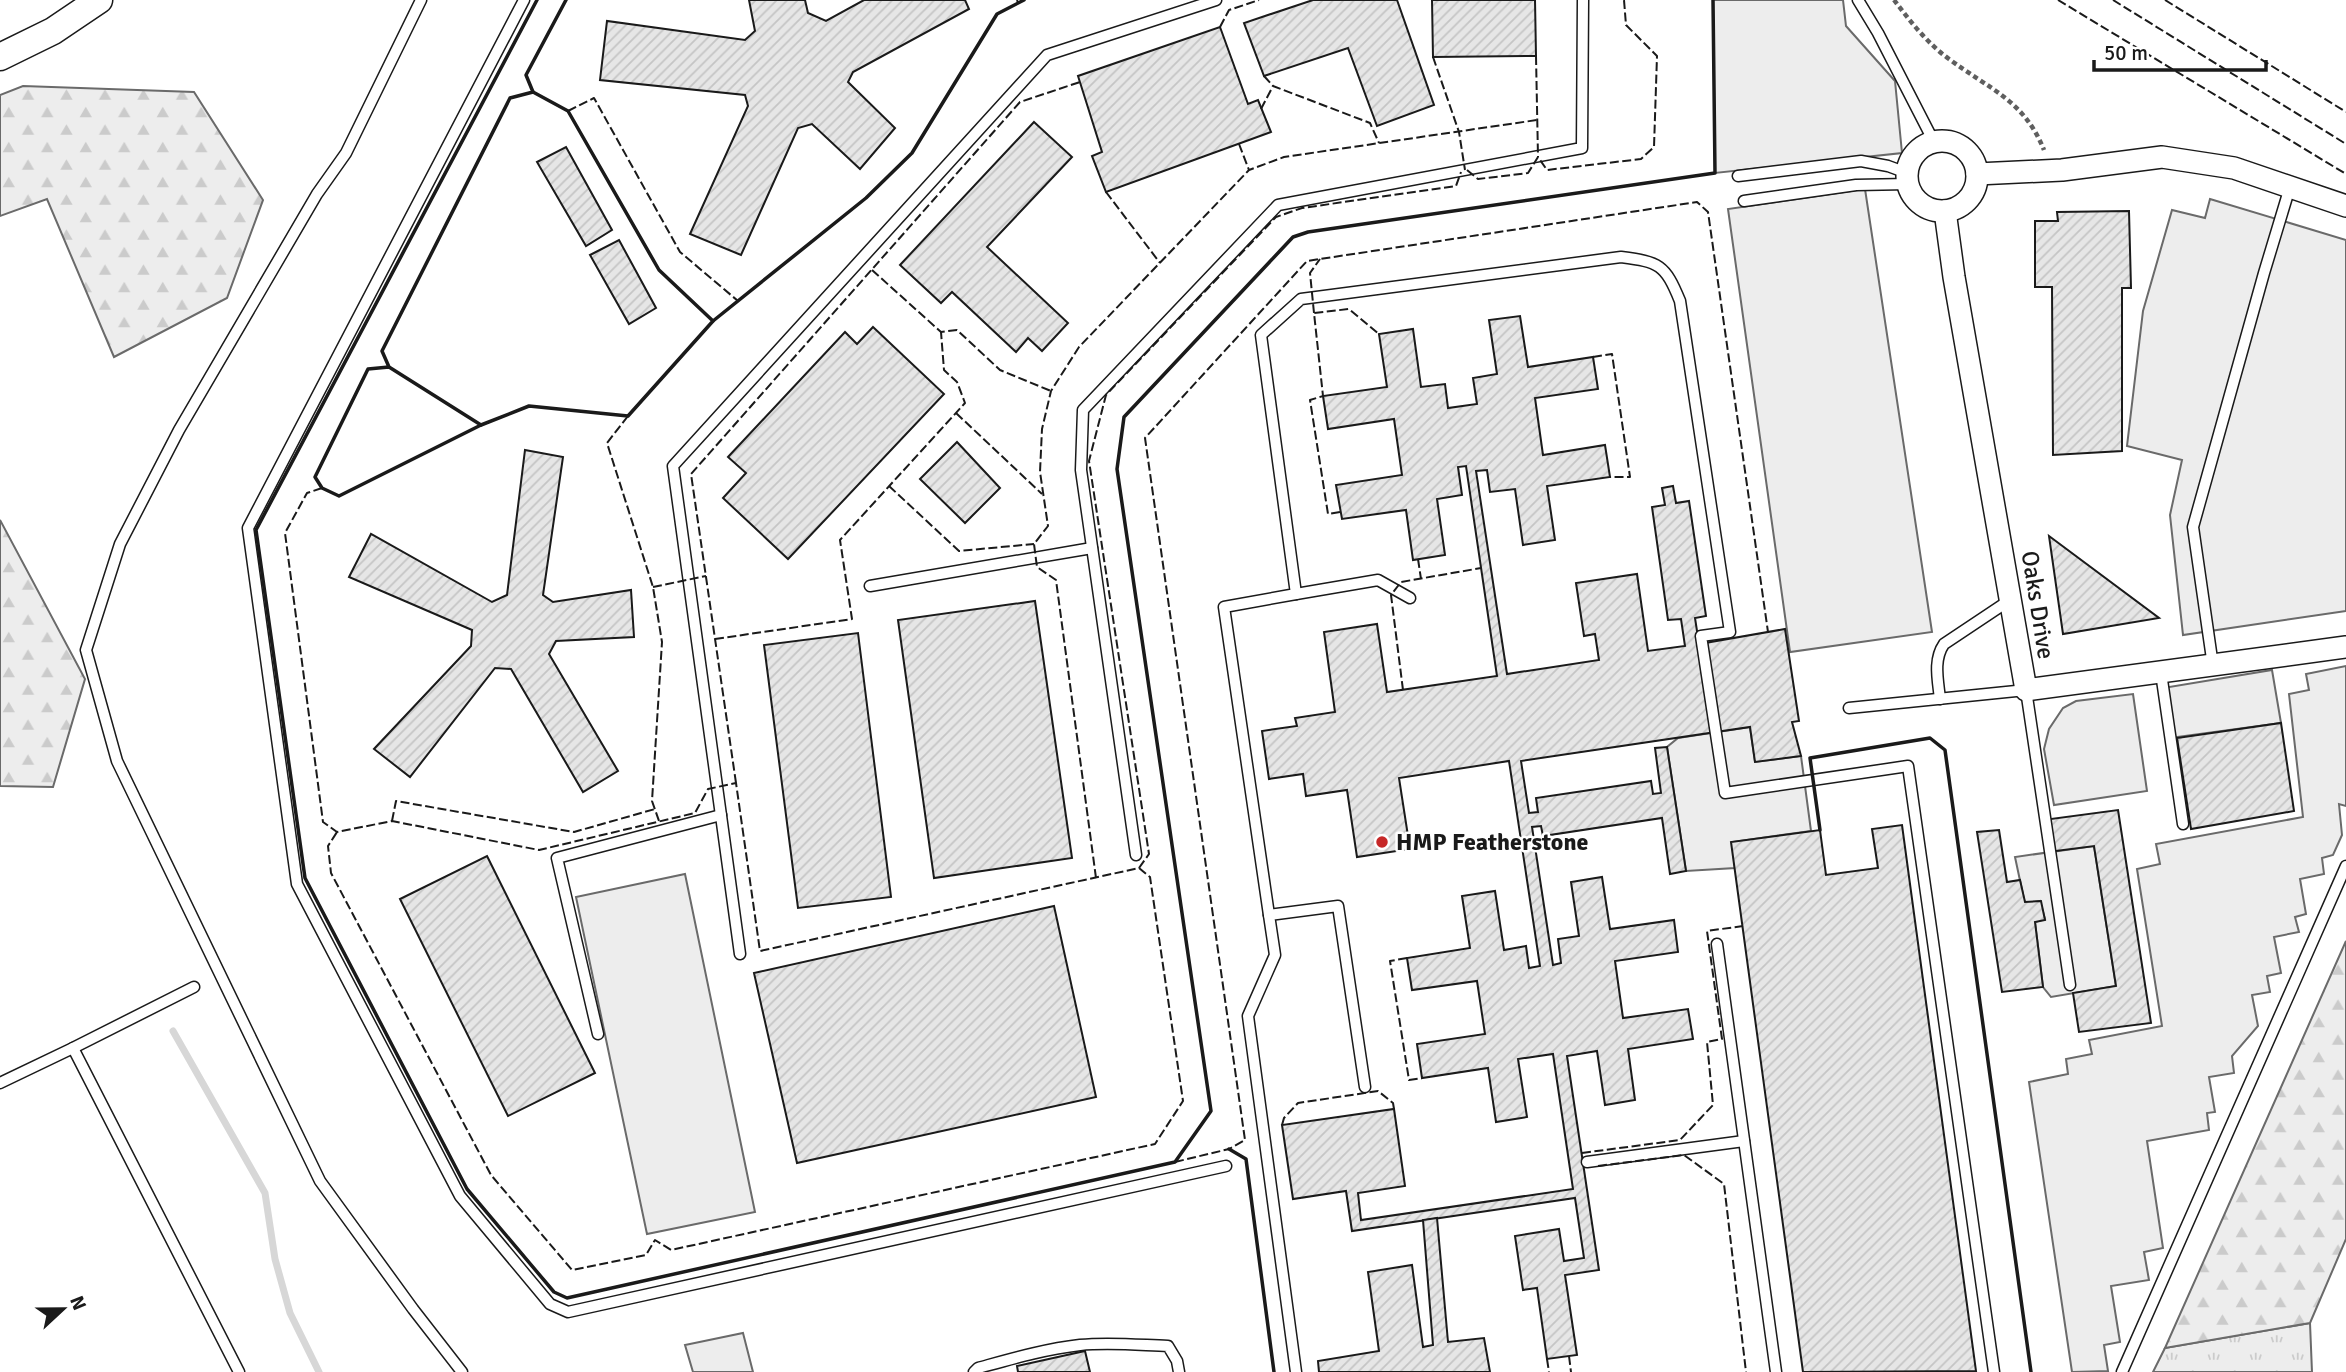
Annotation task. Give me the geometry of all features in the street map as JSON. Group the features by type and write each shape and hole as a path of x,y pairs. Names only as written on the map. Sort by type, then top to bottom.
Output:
{"street":[{"path":"0,57 52,31 99,0"},
{"path":"1934,142 1951,142 1962,147 1975,164 1976,186 1971,195 1955,209 1935,211 1918,201 1908,179 1910,162 1917,151 1934,142"},
{"path":"1977,174 2050,171 2162,157 2234,168 2346,206"},
{"name":"Oaks Drive","path":"1945,211 1954,277 2026,690 2346,647"}],"lane":[{"path":"421,0 346,153 317,194 179,430 125,533 86,650 117,761 320,1181 462,1372"},
{"path":"524,0 248,528 297,884 460,1196 550,1304 568,1312 1226,1166"},
{"path":"740,954 673,466 1046,55 1216,0"},
{"path":"1136,855 1081,470 1083,410 1278,205 1582,148 1583,0"},
{"path":"1858,0 1934,142"},
{"path":"1738,176 1861,160 1888,166 1908,179"},
{"path":"1744,201 1908,179"},
{"path":"2213,666 2193,527 2290,187"},
{"path":"1296,594 1261,335 1301,299 1621,257 1652,261 1670,277 1680,301 1730,632 1701,636 1725,793 1908,766 1994,1372"},
{"path":"870,586 1092,548"},
{"path":"1296,1372 1248,1016 1275,955 1224,607 1378,580 1410,598"},
{"path":"1940,699 1937,662 1938,653 1944,644 2010,600"},
{"path":"2161,673 2183,824"},
{"path":"1849,708 2026,690 2070,985"},
{"path":"598,1034 557,858 721,815"},
{"path":"2122,1372 2346,866"},
{"path":"1269,915 1338,906 1365,1087"},
{"path":"1717,944 1776,1372"},
{"path":"0,1083 194,988"},
{"path":"74,1048 239,1372"},
{"path":"1587,1162 1744,1141"},
{"path":"974,1372 978,1368 1028,1355 1081,1345 1114,1345 1168,1346 1177,1361 1179,1372"}],"path":[{"path":"1894,0 1916,28 1948,58 2008,98 2027,118 2040,140 2050,171"}],"green space":[{"path":"23,86 194,92 263,200 227,298 114,357 47,199 0,216 0,95"},
{"path":"0,520 85,679 53,787 0,786"},
{"path":"2346,941 2346,1239 2310,1323 2165,1348"},
{"path":"2310,1323 2312,1372 2153,1372 2165,1348"}],"shaded area":[{"path":"1713,0 1843,0 1846,26 1895,81 1902,153 1715,173"},
{"path":"1865,189 1932,632 1790,652 1728,209"},
{"path":"2210,199 2346,240 2346,611 2183,635 2170,515 2182,460 2127,446 2143,311 2172,210 2205,218"},
{"path":"2346,666 2346,806 2339,804 2342,835 2333,855 2322,858 2324,874 2300,879 2306,914 2295,917 2299,932 2274,937 2281,973 2267,976 2270,992 2252,995 2258,1026 2232,1056 2234,1073 2209,1077 2215,1112 2207,1113 2209,1130 2147,1141 2163,1248 2144,1252 2149,1280 2111,1286 2120,1342 2104,1345 2108,1371 2072,1372 2029,1082 2068,1074 2066,1059 2092,1054 2089,1040 2162,1026 2137,869 2160,864 2156,844 2303,817 2289,694 2309,690 2306,674"},
{"path":"2272,670 2281,723 2170,738 2163,688"},
{"path":"2133,694 2147,791 2054,805 2044,749 2049,729 2063,708 2076,701"},
{"path":"1750,727 1755,762 1801,756 1811,831 1732,842 1735,868 1686,871 1667,747 1678,738"},
{"path":"2094,846 2116,986 2051,997 2043,987 2035,922 2045,919 2040,901 2025,904 2015,857"},
{"path":"685,874 755,1212 647,1234 576,897"},
{"path":"743,1333 753,1372 693,1372 685,1345"}],"building":[{"path":"749,0 805,0 808,13 826,21 864,0 965,0 969,9 853,72 848,82 895,128 860,169 812,124 798,128 741,255 690,234 748,106 745,95 600,80 607,21 745,40 755,31"},
{"path":"1313,0 1397,0 1434,105 1377,126 1348,48 1264,76 1244,23"},
{"path":"1432,0 1535,0 1536,56 1433,57"},
{"path":"1220,27 1248,104 1258,100 1271,132 1106,192 1092,156 1102,152 1078,76"},
{"path":"1034,122 1072,157 987,247 1068,323 1042,351 1028,338 1016,352 952,292 941,303 900,265"},
{"path":"566,147 612,230 586,246 537,162"},
{"path":"2129,211 2131,288 2122,288 2122,451 2053,455 2052,287 2035,287 2035,221 2058,221 2057,212"},
{"path":"619,240 656,308 629,324 590,255"},
{"name":"HMP Featherstone","path":"1520,316 1528,367 1593,357 1598,389 1535,398 1543,455 1605,445 1610,477 1547,486 1555,540 1523,545 1515,489 1490,492 1487,470 1476,471 1507,674 1599,660 1595,634 1584,636 1576,583 1637,574 1648,651 1685,646 1681,619 1668,620 1652,507 1665,505 1662,488 1673,486 1676,503 1689,501 1706,616 1695,618 1699,644 1785,629 1799,721 1792,722 1801,756 1755,762 1750,727 1521,761 1529,813 1538,812 1536,798 1651,781 1653,794 1661,793 1655,748 1667,747 1686,871 1670,874 1662,818 1543,836 1541,826 1532,827 1553,965 1561,963 1558,939 1579,936 1571,882 1602,877 1610,929 1674,920 1678,952 1615,961 1623,1018 1688,1009 1693,1039 1628,1049 1635,1100 1605,1105 1597,1051 1567,1056 1599,1270 1565,1275 1577,1355 1547,1359 1537,1288 1523,1290 1515,1236 1559,1229 1564,1261 1584,1258 1575,1198 1352,1231 1346,1191 1293,1199 1282,1125 1394,1109 1405,1186 1358,1193 1361,1220 1573,1189 1553,1054 1518,1059 1527,1117 1496,1122 1488,1068 1422,1078 1417,1044 1485,1034 1477,981 1412,990 1407,958 1470,948 1462,896 1495,891 1504,950 1526,946 1529,968 1540,966 1509,761 1399,778 1410,849 1357,857 1347,790 1306,796 1303,774 1269,779 1262,731 1297,726 1295,718 1335,712 1324,632 1377,624 1387,692 1497,676 1466,466 1458,467 1462,495 1437,499 1445,555 1413,560 1406,510 1342,519 1336,485 1402,475 1394,419 1328,429 1323,396 1387,387 1379,334 1413,329 1421,387 1445,384 1448,408 1477,404 1473,378 1497,374 1489,320"},
{"path":"873,327 944,394 788,559 723,498 746,473 728,457 845,332 857,344"},
{"path":"957,442 1000,488 965,523 920,479"},
{"path":"525,450 563,457 543,595 553,602 631,590 634,637 556,641 549,654 618,771 583,792 511,669 495,668 410,777 374,749 471,646 472,630 349,577 371,534 492,602 507,595"},
{"path":"2049,536 2159,618 2063,634"},
{"path":"1035,601 1072,858 934,878 898,620"},
{"path":"858,633 891,897 798,908 764,645"},
{"path":"2281,723 2294,811 2191,829 2177,738"},
{"path":"2118,810 2151,1023 2079,1032 2073,993 2116,986 2094,846 2048,852 2043,820"},
{"path":"1902,825 1976,1371 1803,1372 1731,842 1820,830 1826,875 1878,868 1872,829"},
{"path":"1999,830 2007,882 2020,880 2025,902 2041,901 2045,920 2035,922 2043,987 2002,992 1977,832"},
{"path":"487,856 595,1073 508,1116 400,899"},
{"path":"1054,906 1096,1097 797,1163 754,973"},
{"path":"1437,1218 1448,1342 1484,1338 1490,1372 1319,1372 1318,1361 1379,1351 1368,1272 1412,1265 1423,1347 1433,1345 1423,1220"},
{"path":"1085,1351 1090,1372 1018,1372 1017,1366"}],"waterway":[{"path":"173,1031 265,1193 275,1259 290,1313 319,1372"}],"fence":[{"path":"1220,27 1229,10 1259,0"},
{"path":"1467,170 1478,179 1528,173 1538,157 1547,170 1641,159 1654,147 1657,56 1626,25 1624,0"},
{"path":"2058,0 2346,174"},
{"path":"2113,0 2346,144"},
{"path":"2165,0 2346,112"},
{"path":"1536,56 1538,157"},
{"path":"1433,57 1459,132 1465,170"},
{"path":"1264,76 1273,86"},
{"path":"736,783 691,474 1020,102 1080,82"},
{"path":"1261,109 1273,86 1370,123 1379,143"},
{"path":"568,111 594,98 680,252 738,301"},
{"path":"1096,878 1056,580 1037,567 1034,544 1048,526 1040,472 1042,429 1051,391 1079,347 1249,170 1284,157 1537,120"},
{"path":"1239,144 1249,170"},
{"path":"1139,868 1149,854 1089,461 1106,395 1276,217 1302,208 1456,186 1461,172"},
{"path":"1106,192 1160,263"},
{"path":"1175,1162 1229,1149 1245,1140 1145,438 1307,261 1697,202 1708,212 1768,632"},
{"path":"1314,313 1310,273 1320,259"},
{"path":"872,270 941,332 957,330 1000,370 1051,391"},
{"path":"1340,512 1328,514 1310,400 1323,396 1314,313 1349,309 1379,334"},
{"path":"715,639 852,619 840,540 965,403 957,382 944,370 941,332"},
{"path":"1593,357 1612,354 1630,477 1610,477"},
{"path":"956,413 1042,494"},
{"path":"628,416 607,443 653,587 662,642 652,801 659,821"},
{"path":"889,486 959,551 1034,544"},
{"path":"322,488 307,493 285,533 323,822 337,832 392,821 539,850 695,813 708,789 736,783 760,951 1139,868 1150,877 1183,1101 1155,1144 671,1250 655,1240 646,1255 572,1270 491,1175 331,873 328,846 337,832"},
{"path":"1418,559 1421,579"},
{"path":"1403,690 1391,595 1401,582 1481,568"},
{"path":"653,587 706,576"},
{"path":"392,821 396,801 574,832 655,809"},
{"path":"1582,1153 1680,1140 1713,1105 1707,1042 1722,1039 1707,931 1743,926"},
{"path":"1407,958 1390,961 1409,1080 1422,1078"},
{"path":"1282,1125 1284,1118 1298,1103 1378,1091 1393,1103 1394,1109"},
{"path":"1598,1166 1684,1155 1724,1184 1746,1372"},
{"path":"1569,1356 1571,1372"},
{"path":"1547,1359 1549,1372"}],"wall":[{"path":"537,0 256,530 305,878 467,1189 554,1292 567,1298 1175,1162 1211,1111 1117,469 1124,417 1293,237 1308,232 1715,173 1713,0"},
{"path":"389,367 368,369 315,477 322,488 339,496 481,425 389,367 382,351 510,98 533,92 526,75 566,0"},
{"path":"713,321 866,198 912,153 997,14 1024,0"},
{"path":"481,425 529,406 628,416 713,321 659,270 568,111 533,92"},
{"path":"1820,830 1810,758 1930,738 1945,750 2031,1372"},
{"path":"1229,1149 1246,1159 1274,1372"}],"place":[{"name":"HMP Featherstone","path":"1382,842"}]}
